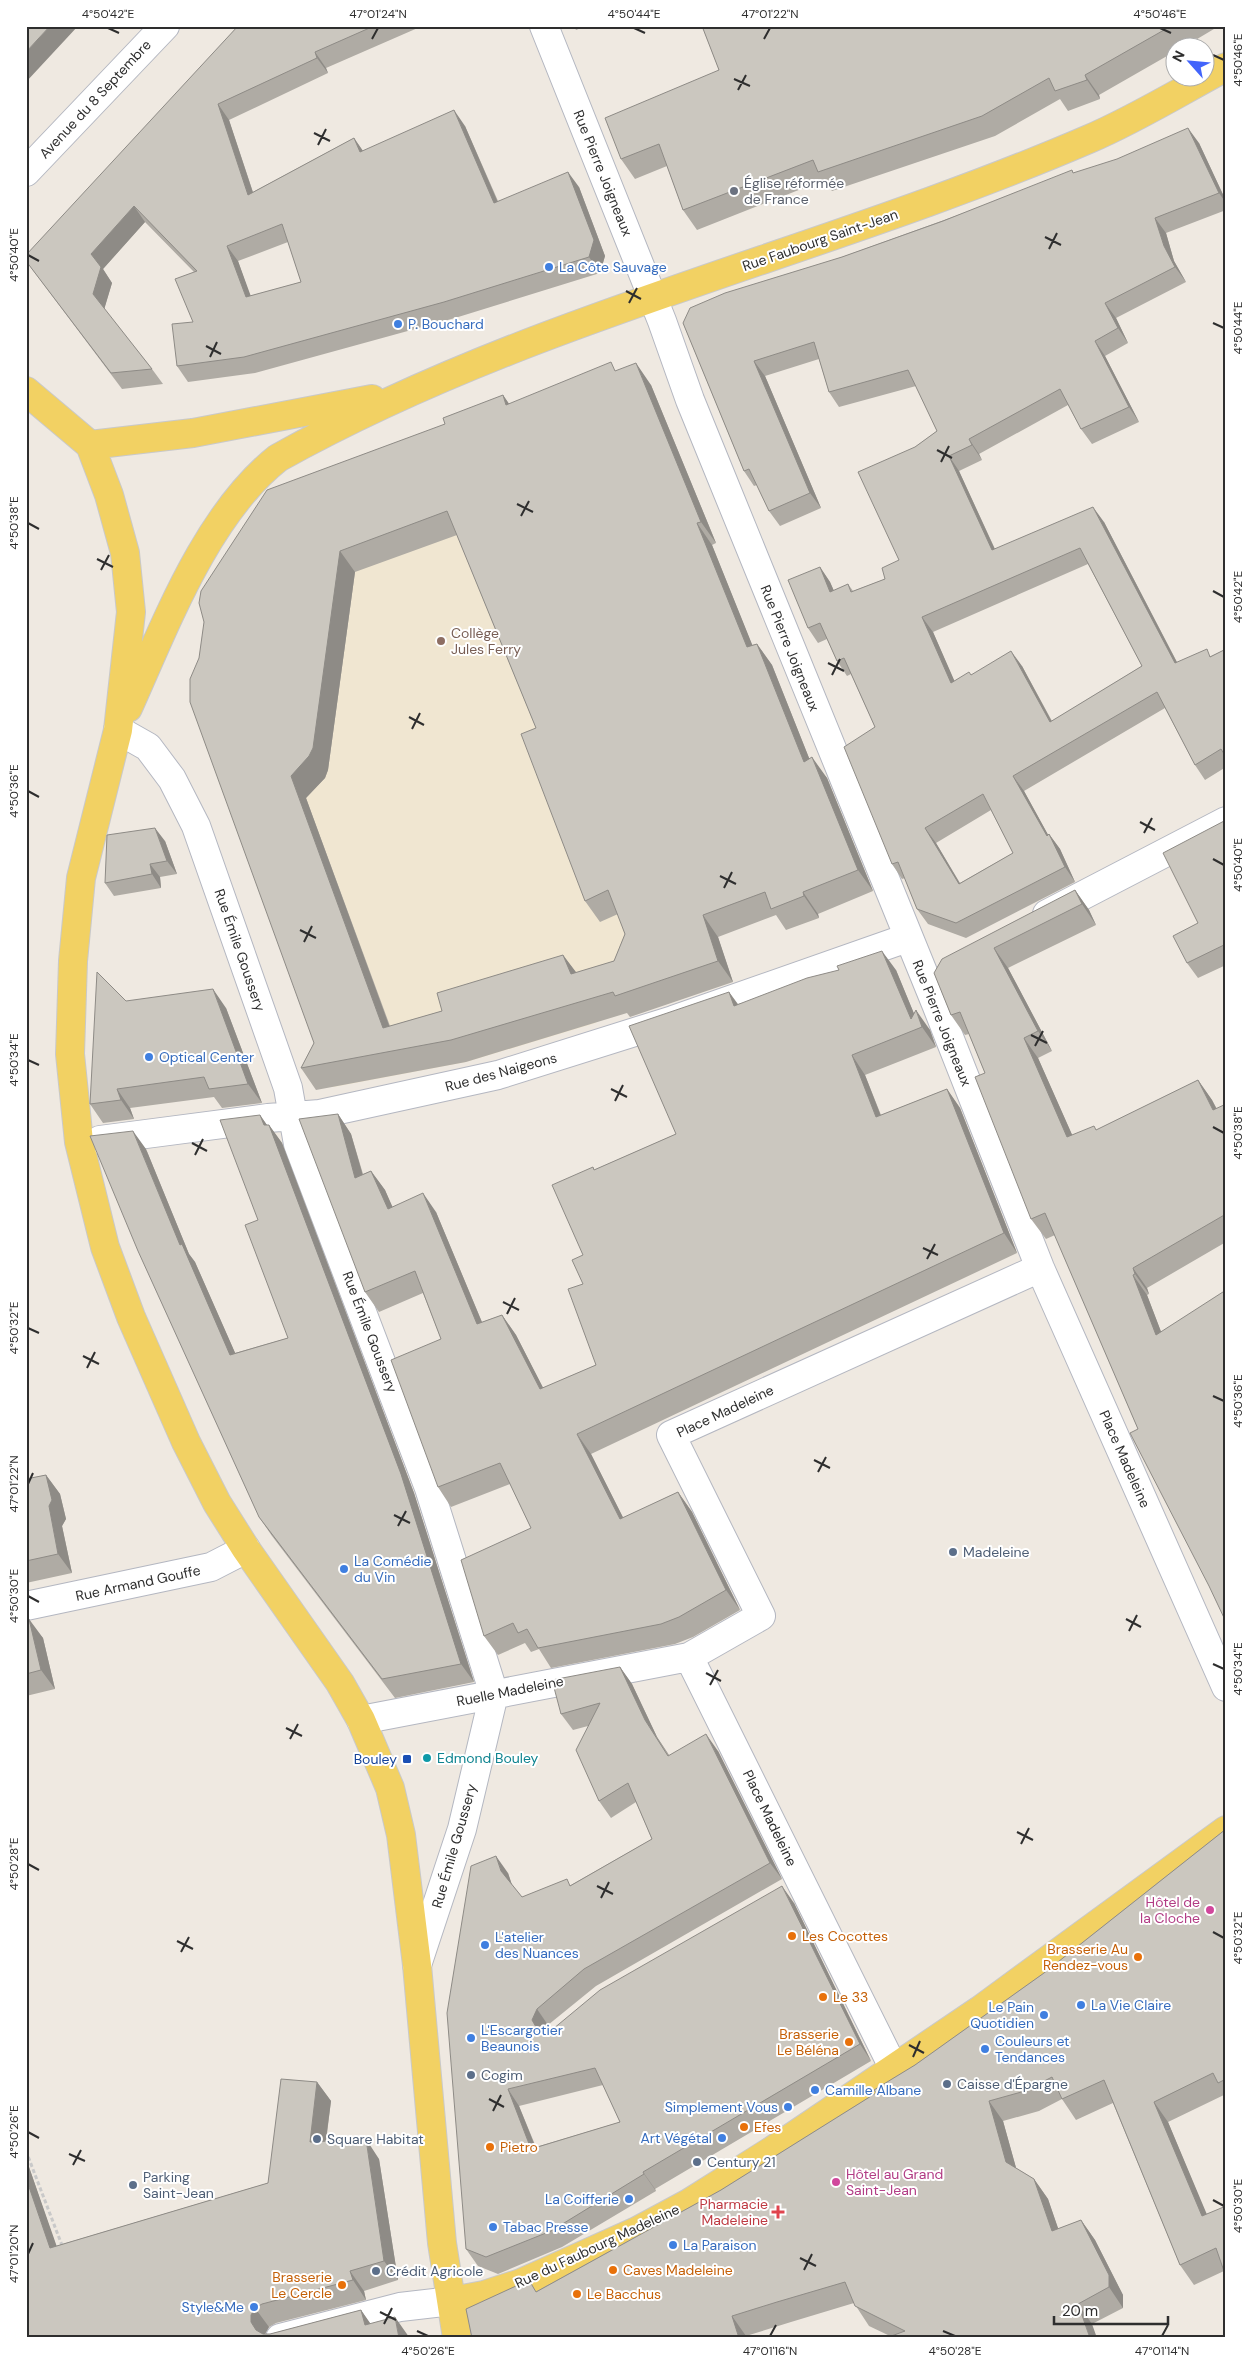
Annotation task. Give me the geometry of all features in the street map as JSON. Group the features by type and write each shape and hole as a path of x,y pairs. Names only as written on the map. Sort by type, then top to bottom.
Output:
{"main road":[{"name":"Rue Faubourg Saint-Jean","path":"406,392 652,298 1014,170 1092,138 1226,67"},
{"path":"26,391 90,445 109,495 125,553 132,612 118,730 81,878 73,961 70,1054 79,1142 105,1247 130,1317 186,1442 217,1503 246,1549 340,1683 360,1720 390,1788 397,1816 417,1965 442,2243 457,2338"},
{"path":"90,445 192,433 406,392"},
{"path":"118,730 191,570 246,489 262,470 278,458 406,392"},
{"name":"Rue du Faubourg Madeleine","path":"452,2301 484,2295 521,2283 637,2231 689,2203 894,2069 1005,1992 1226,1830"}],"street":[{"name":"Avenue du 8 Septembre","path":"26,172 165,26"},
{"name":"Rue Pierre Joigneaux","path":"544,26 652,298 690,400 1040,1268"},
{"name":"Rue Émile Goussery","path":"118,730 148,747 172,779 196,826 288,1088 298,1144 429,1488 494,1694 462,1829 417,1965"},
{"path":"1026,925 1226,820"},
{"name":"Rue des Naigeons","path":"79,1142 320,1114 498,1075 673,1020 907,938"},
{"path":"923,974 948,965"},
{"name":"Place Madeleine","path":"894,2069 689,1657 761,1616 671,1435 1040,1268 1226,1687"},
{"name":"Rue Armand Gouffe","path":"26,1606 211,1567 246,1549"},
{"name":"Ruelle Madeleine","path":"360,1720 689,1657"},
{"path":"280,2338 400,2307 452,2301"}],"path":[{"path":"26,2151 65,2253"}],"shaded area":[{"name":"Collège Jules Ferry","path":"460,446 647,929 596,1023 466,1062 334,1087 330,1086 324,1073 205,701"}],"building":[{"path":"26,26 50,26 26,52"},
{"path":"238,26 374,26 315,52 317,58 218,104 248,195 354,138 360,152 454,110 494,203 568,172 594,240 589,257 444,302 244,357 177,366 172,324 193,322 175,279 197,271 134,206 91,254 101,267 93,294 152,369 111,373 26,261 26,255","holes":["282,224 301,282 246,297 227,246"]},
{"path":"702,26 1171,26 1085,75 1087,80 1055,91 1049,78 982,116 818,172 813,160 683,210 659,144 621,159 605,118 719,70"},
{"path":"1188,128 1219,193 1155,218 1164,246 1175,267 1105,303 1118,328 1095,341 1129,407 1081,429 1060,389 969,439 972,445 949,456 992,550 1093,507 1175,663 1207,649 1210,657 1226,649 1226,757 1221,749 1195,765 1157,692 1013,776 1047,836 1049,834 1065,867 956,923 917,909 898,862 892,864 844,747 875,727 844,658 837,661 820,623 808,628 788,580 820,567 830,592 848,584 851,592 885,579 882,568 899,560 858,472 915,447 937,431 908,370 829,392 814,342 754,361 810,493 769,511 749,469 744,471 683,323 690,308 725,293 842,257 943,221 1072,170 1073,173 1117,159","holes":["1080,548 1142,666 1050,722 1011,651 971,675 969,672 951,683 922,617","983,794 1013,853 959,884 925,828"]},
{"path":"611,362 615,371 636,363 701,522 697,523 747,647 757,644 804,762 812,757 858,870 803,892 804,896 771,909 765,892 703,915 718,961 615,996 613,992 451,1040 301,1068 314,1043 190,702 190,679 199,658 204,622 199,603 201,591 267,490 445,424 443,418 503,395 506,405","holes":["447,511 536,728 521,734 585,901 608,890 625,934 614,961 571,974 563,955 437,993 442,1011 383,1028 291,776 309,756 313,748 340,551"]},
{"path":"1226,820 1226,944 1187,963 1173,936 1198,923 1163,853"},
{"path":"155,828 167,861 150,864 152,874 105,883 107,835"},
{"path":"1075,890 1082,904 994,948 1038,1031 1024,1038 1067,1137 1094,1126 1096,1130 1198,1080 1213,1110 1226,1104 1226,1214 1133,1268 1135,1274 1133,1275 1156,1335 1226,1290 1226,1622 1130,1433 1138,1429 1045,1213 1031,1219 975,1077 985,1073 960,1012 951,1015 934,973 942,959"},
{"path":"882,951 911,1019 916,1010 922,1027 852,1055 876,1117 947,1089 1004,1233 577,1434 620,1519 678,1492 726,1590 679,1617 661,1624 538,1648 527,1629 518,1633 513,1623 484,1636 461,1560 531,1528 500,1463 438,1487 391,1360 441,1339 415,1271 365,1292 299,1119 338,1114 355,1178 371,1171 388,1209 423,1193 477,1324 502,1315 540,1389 596,1365 568,1289 583,1284 572,1260 583,1255 552,1185 593,1167 594,1170 676,1134 629,1026 729,992 734,1006 807,978 839,970 837,966"},
{"path":"97,972 126,1001 213,989 248,1084 209,1089 204,1077 117,1089 121,1100 90,1104"},
{"path":"260,1115 264,1125 269,1125 401,1474 461,1664 382,1679 259,1517 138,1251 90,1136 133,1131 180,1245 182,1244 230,1355 288,1338 245,1225 258,1220 220,1120"},
{"path":"46,1475 52,1500 49,1506 58,1554 26,1561 26,1479"},
{"path":"29,1619 41,1670 26,1674 26,1620"},
{"path":"620,1667 645,1720 668,1756 706,1734 770,1863 584,1969 537,2009 532,2020 536,2027 547,2031 553,2029 600,1990 782,1886 860,2044 643,2172 644,2174 551,2231 486,2257 466,2249 447,2013 471,1866 496,1856 501,1871 522,1897 567,1879 570,1886 652,1839 628,1783 599,1801 576,1750 600,1703 561,1714 552,1680","holes":["595,2068 620,2122 531,2149 508,2089"]},
{"path":"1226,1829 1226,2079 1218,2083 1213,2073 1154,2102 1202,2216 1226,2206 1226,2277 1216,2248 1180,2265 1104,2080 1062,2099 1052,2077 1025,2091 989,2101 1006,2162 1034,2179 1052,2231 1081,2220 1109,2275 1109,2287 1078,2304 1090,2338 886,2338 905,2331 855,2306 845,2282 732,2316 739,2338 472,2338 466,2309 529,2280 536,2292 721,2190 876,2093 874,2090 915,2065 1044,1973"},
{"path":"281,2079 317,2082 310,2142 366,2139 384,2261 350,2271 353,2280 262,2304 255,2308 251,2315 251,2322 256,2330 263,2334 270,2334 361,2310 365,2325 395,2317 399,2338 26,2338 26,2178 50,2248 268,2183"}],"place":[{"name":"Église réformée de France","path":"734,191"},
{"name":"La Côte Sauvage","path":"549,267"},
{"name":"P. Bouchard","path":"398,324"},
{"name":"Collège Jules Ferry","path":"441,641"},
{"name":"Optical Center","path":"149,1057"},
{"name":"Madeleine","path":"953,1552"},
{"name":"La Comédie du Vin","path":"344,1569"},
{"name":"Edmond Bouley","path":"427,1758"},
{"name":"Bouley","path":"407,1759"},
{"name":"Hôtel de la Cloche","path":"1210,1910"},
{"name":"Les Cocottes","path":"792,1936"},
{"name":"L'atelier des Nuances","path":"485,1945"},
{"name":"Brasserie Au Rendez-vous","path":"1138,1957"},
{"name":"Le 33","path":"823,1997"},
{"name":"La Vie Claire","path":"1081,2005"},
{"name":"Le Pain Quotidien","path":"1044,2015"},
{"name":"L'Escargotier Beaunois","path":"471,2038"},
{"name":"Brasserie Le Béléna","path":"849,2042"},
{"name":"Couleurs et Tendances","path":"985,2049"},
{"name":"Cogim","path":"471,2075"},
{"name":"Caisse d'Épargne","path":"947,2084"},
{"name":"Camille Albane","path":"815,2090"},
{"name":"Simplement Vous","path":"788,2107"},
{"name":"Efes","path":"744,2127"},
{"name":"Art Végétal","path":"722,2138"},
{"name":"Square Habitat","path":"317,2139"},
{"name":"Pietro","path":"490,2147"},
{"name":"Century 21","path":"697,2162"},
{"name":"Hôtel au Grand Saint-Jean","path":"836,2182"},
{"name":"Parking Saint-Jean","path":"133,2185"},
{"name":"La Coifferie","path":"629,2199"},
{"name":"Pharmacie Madeleine","path":"778,2212"},
{"name":"Tabac Presse","path":"493,2227"},
{"name":"La Paraison","path":"673,2245"},
{"name":"Caves Madeleine","path":"613,2270"},
{"name":"Crédit Agricole","path":"376,2271"},
{"name":"Brasserie Le Cercle","path":"342,2285"},
{"name":"Le Bacchus","path":"577,2294"},
{"name":"Style&Me","path":"254,2307"}]}
